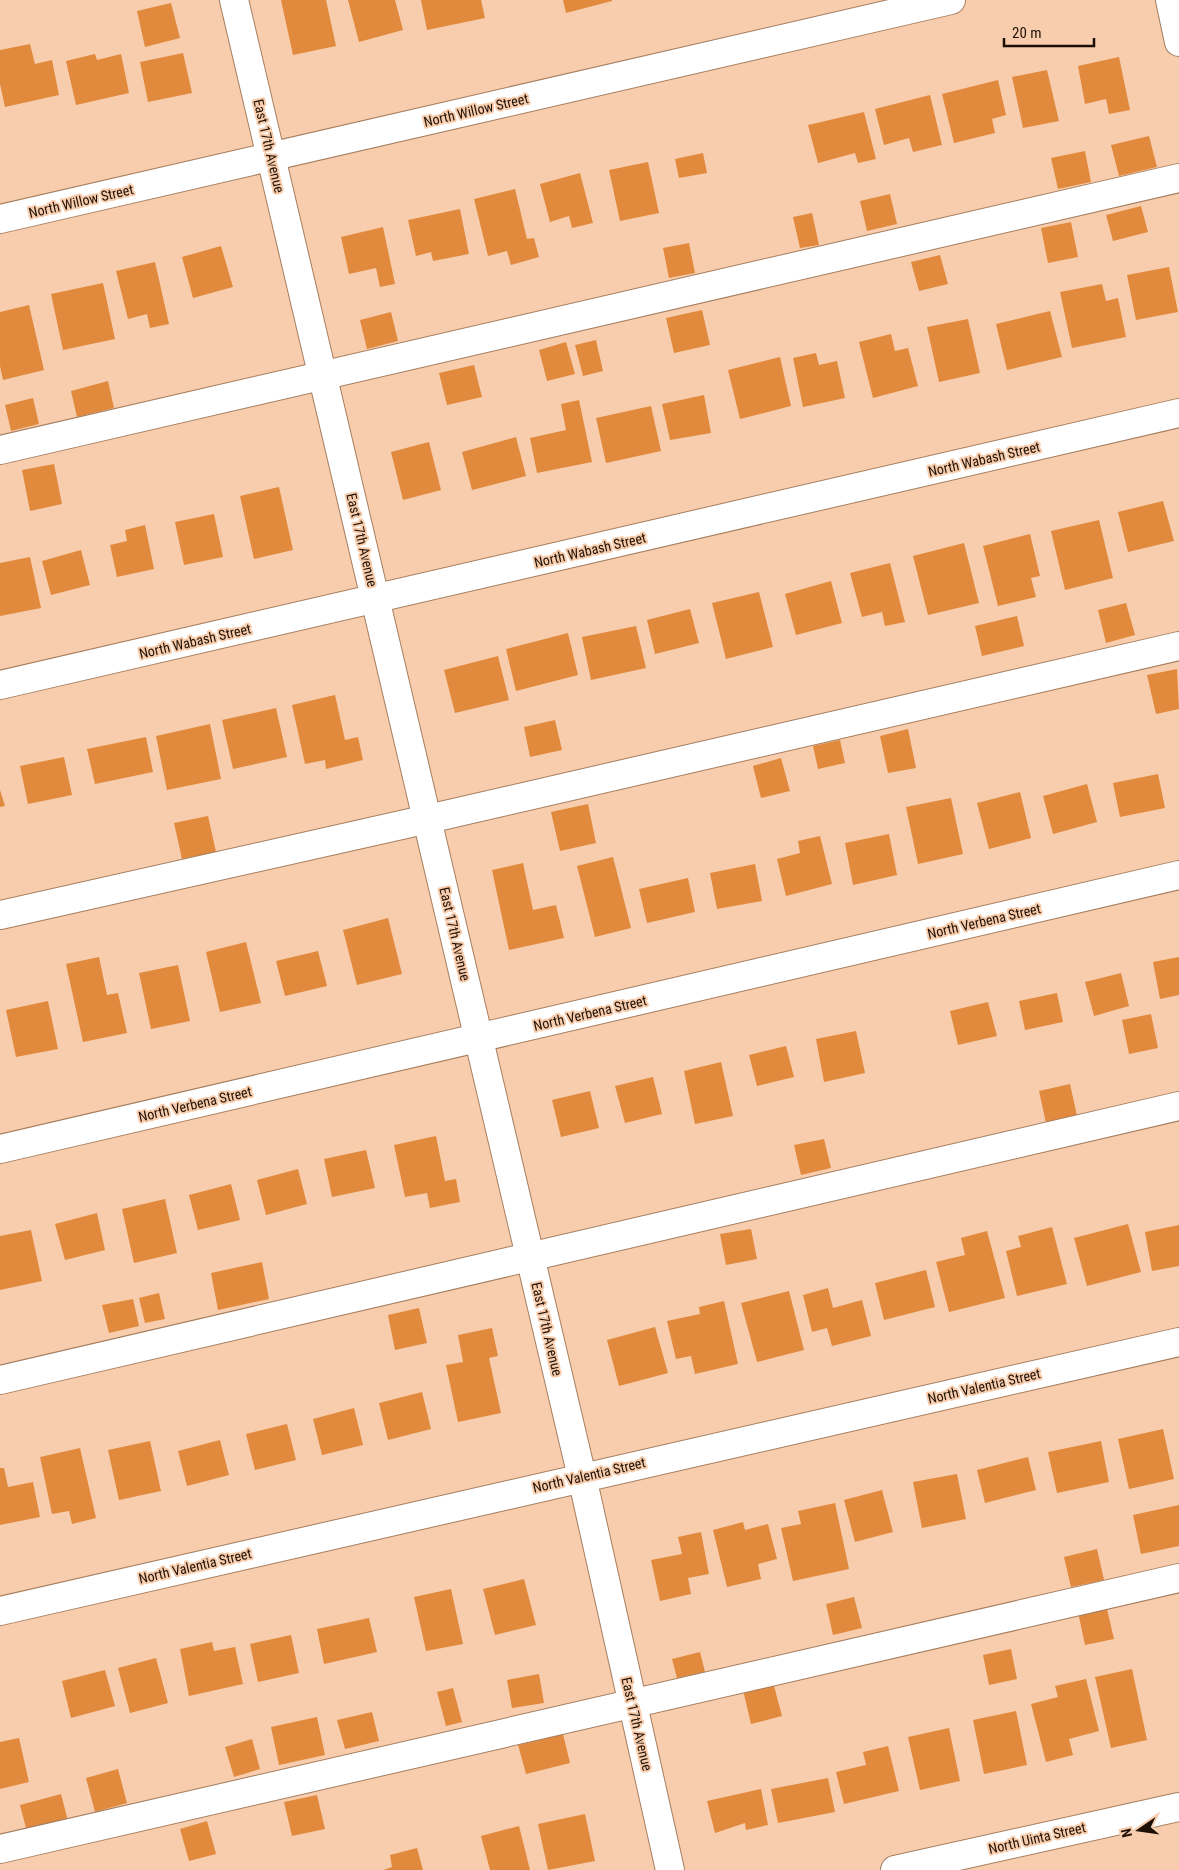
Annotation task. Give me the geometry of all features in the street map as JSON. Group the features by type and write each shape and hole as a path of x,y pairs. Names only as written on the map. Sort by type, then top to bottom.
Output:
{"street":[{"name":"East 17th Avenue","path":"234,0 582,1477 670,1870"},
{"name":"North Willow Street","path":"0,219 951,0"},
{"path":"1170,0 1179,42"},
{"path":"0,450 1179,178"},
{"name":"North Wabash Street","path":"0,685 376,600 1179,413"},
{"path":"0,915 428,819 1179,646"},
{"name":"North Verbena Street","path":"0,1149 1179,875"},
{"path":"0,1380 1179,1106"},
{"name":"North Valentia Street","path":"0,1611 1179,1342"},
{"path":"0,1849 1179,1578"},
{"name":"North Uinta Street","path":"895,1870 1179,1807"}],"building":[{"path":"281,0 326,0 336,46 293,55"},
{"path":"348,0 395,0 403,30 359,42"},
{"path":"421,0 481,0 485,18 427,30"},
{"path":"563,0 612,0 612,1 566,13"},
{"path":"171,3 180,38 145,47 137,11"},
{"path":"30,44 35,64 52,60 59,95 5,107 0,84 0,50"},
{"path":"183,53 192,93 148,102 140,62"},
{"path":"95,54 97,60 121,54 129,93 76,105 66,61"},
{"path":"1119,57 1130,110 1109,114 1106,99 1085,104 1078,66"},
{"path":"1047,70 1059,121 1023,128 1012,77"},
{"path":"998,80 1006,115 992,119 995,133 954,143 942,94"},
{"path":"930,95 942,145 913,152 909,138 884,145 875,109"},
{"path":"864,112 876,159 858,163 855,153 818,163 808,125"},
{"path":"1149,136 1157,167 1119,176 1111,145"},
{"path":"1085,151 1091,182 1058,189 1051,158"},
{"path":"703,153 707,173 679,178 675,159"},
{"path":"648,162 659,213 620,221 609,170"},
{"path":"580,173 593,223 572,228 569,216 550,222 540,184"},
{"path":"515,189 527,239 534,238 539,257 511,265 507,251 488,256 474,199"},
{"path":"890,194 897,224 867,231 860,201"},
{"path":"1141,206 1148,232 1113,241 1106,215"},
{"path":"460,209 469,254 433,261 431,252 416,256 408,220"},
{"path":"812,213 819,245 800,248 793,217"},
{"path":"1071,222 1078,257 1048,263 1041,228"},
{"path":"383,227 395,284 380,287 376,268 349,274 341,237"},
{"path":"689,243 695,273 669,278 663,248"},
{"path":"221,246 233,287 193,298 182,257"},
{"path":"940,255 948,284 919,291 911,262"},
{"path":"155,262 169,324 150,328 147,314 128,319 116,271"},
{"path":"1169,267 1178,312 1136,320 1127,275"},
{"path":"103,283 115,339 63,350 51,294"},
{"path":"1102,284 1106,301 1118,298 1126,337 1072,348 1060,292"},
{"path":"29,305 44,370 3,380 0,366 0,312"},
{"path":"702,310 710,345 674,353 666,318"},
{"path":"1050,311 1062,357 1007,370 996,324"},
{"path":"391,312 398,341 367,349 360,320"},
{"path":"968,319 980,373 939,382 927,327"},
{"path":"891,334 895,351 908,348 918,386 873,398 859,342"},
{"path":"596,340 603,371 583,376 575,345"},
{"path":"566,342 575,374 547,381 539,350"},
{"path":"816,353 819,365 837,361 845,398 803,407 793,358"},
{"path":"780,357 791,406 740,419 728,370"},
{"path":"474,365 482,397 447,405 439,373"},
{"path":"108,381 114,408 77,417 71,391"},
{"path":"704,395 711,433 670,440 662,404"},
{"path":"33,398 39,424 11,431 5,405"},
{"path":"579,400 592,462 537,473 530,438 566,430 561,404"},
{"path":"651,406 661,451 606,463 596,418"},
{"path":"516,437 526,476 472,490 462,452"},
{"path":"429,442 441,490 403,500 391,452"},
{"path":"54,464 62,504 30,511 22,470"},
{"path":"279,487 293,550 254,559 240,496"},
{"path":"1163,501 1174,541 1128,552 1118,512"},
{"path":"214,514 223,557 184,565 175,522"},
{"path":"1099,520 1113,578 1065,590 1051,531"},
{"path":"145,525 154,569 117,577 110,545 127,541 125,530"},
{"path":"1030,534 1040,576 1031,578 1036,597 998,606 983,546"},
{"path":"964,543 979,603 928,615 913,556"},
{"path":"81,550 90,585 51,595 42,561"},
{"path":"30,557 41,608 0,616 0,563"},
{"path":"890,563 905,622 885,626 882,612 862,617 850,573"},
{"path":"831,581 842,623 796,635 785,594"},
{"path":"759,592 773,647 726,659 712,603"},
{"path":"1126,603 1135,635 1106,643 1098,610"},
{"path":"690,609 699,643 655,654 647,620"},
{"path":"1017,616 1024,646 982,656 975,626"},
{"path":"636,626 646,668 591,680 582,637"},
{"path":"568,633 578,675 516,691 506,649"},
{"path":"498,656 509,700 455,713 444,670"},
{"path":"1177,669 1179,709 1156,714 1147,675"},
{"path":"335,695 345,740 358,737 363,760 326,769 325,760 305,764 292,705"},
{"path":"276,708 287,757 233,769 222,720"},
{"path":"555,720 562,750 530,757 524,727"},
{"path":"210,724 221,779 167,790 156,736"},
{"path":"908,729 916,768 888,773 880,736"},
{"path":"146,737 153,772 95,784 87,749"},
{"path":"840,740 845,763 818,769 813,746"},
{"path":"64,757 72,795 28,804 20,766"},
{"path":"781,758 790,791 761,798 753,766"},
{"path":"1158,774 1165,808 1120,817 1113,783"},
{"path":"1087,784 1097,822 1053,834 1043,796"},
{"path":"0,790 5,806 0,807"},
{"path":"1020,792 1031,838 989,849 977,803"},
{"path":"951,798 963,854 918,864 906,807"},
{"path":"588,804 596,843 560,851 551,812"},
{"path":"208,816 216,852 182,859 174,823"},
{"path":"889,834 897,875 853,885 845,843"},
{"path":"820,836 832,884 786,896 777,859 800,853 798,841"},
{"path":"613,857 631,928 595,937 577,866"},
{"path":"523,863 533,910 556,905 564,938 509,950 492,870"},
{"path":"755,864 762,901 717,909 710,873"},
{"path":"688,878 695,912 647,923 639,889"},
{"path":"388,918 402,974 357,985 343,930"},
{"path":"246,942 261,1003 220,1012 206,952"},
{"path":"318,951 327,986 285,996 276,961"},
{"path":"99,957 107,995 118,993 127,1033 83,1042 66,964"},
{"path":"1179,957 1179,995 1160,999 1153,962"},
{"path":"178,965 190,1021 151,1029 139,973"},
{"path":"1121,973 1129,1006 1094,1016 1085,982"},
{"path":"1057,993 1063,1022 1025,1030 1019,1001"},
{"path":"48,1001 58,1049 16,1057 6,1010"},
{"path":"988,1002 997,1036 958,1045 950,1011"},
{"path":"1151,1014 1158,1048 1129,1054 1122,1020"},
{"path":"856,1031 865,1073 824,1082 816,1039"},
{"path":"786,1046 794,1077 757,1086 749,1055"},
{"path":"721,1062 733,1116 695,1124 684,1071"},
{"path":"653,1077 662,1114 625,1123 615,1086"},
{"path":"1070,1084 1077,1116 1046,1123 1039,1091"},
{"path":"590,1091 599,1128 561,1137 552,1100"},
{"path":"436,1136 445,1181 456,1179 460,1202 430,1208 427,1193 405,1197 394,1145"},
{"path":"824,1139 831,1168 801,1175 794,1145"},
{"path":"366,1150 375,1188 332,1197 324,1159"},
{"path":"298,1169 307,1204 266,1215 257,1180"},
{"path":"231,1184 240,1220 198,1230 189,1195"},
{"path":"165,1199 177,1253 134,1263 122,1209"},
{"path":"97,1213 105,1250 65,1260 55,1224"},
{"path":"1128,1224 1141,1272 1087,1286 1074,1238"},
{"path":"1179,1225 1179,1266 1152,1271 1145,1232"},
{"path":"1052,1227 1067,1284 1017,1296 1006,1251 1021,1247 1018,1236"},
{"path":"751,1229 757,1259 726,1265 720,1234"},
{"path":"31,1230 42,1281 0,1290 0,1236"},
{"path":"987,1231 1005,1298 949,1312 936,1262 965,1255 961,1238"},
{"path":"262,1262 269,1299 218,1310 211,1273"},
{"path":"926,1270 935,1307 884,1320 875,1283"},
{"path":"828,1288 833,1308 862,1300 871,1336 832,1346 827,1328 812,1332 803,1295"},
{"path":"789,1291 804,1350 757,1362 741,1303"},
{"path":"159,1293 165,1319 145,1323 139,1298"},
{"path":"133,1299 139,1326 109,1333 102,1305"},
{"path":"724,1301 738,1364 695,1374 691,1356 676,1359 667,1321 700,1314 699,1307"},
{"path":"419,1308 427,1343 395,1350 388,1315"},
{"path":"655,1327 668,1373 619,1386 607,1340"},
{"path":"492,1328 498,1356 489,1358 501,1413 458,1422 446,1365 463,1362 458,1335"},
{"path":"422,1392 431,1429 388,1440 379,1403"},
{"path":"354,1408 363,1445 322,1455 313,1419"},
{"path":"287,1424 296,1460 255,1470 246,1434"},
{"path":"1163,1429 1174,1479 1129,1489 1118,1439"},
{"path":"220,1440 229,1475 187,1486 178,1451"},
{"path":"150,1441 161,1491 119,1500 108,1450"},
{"path":"1101,1441 1109,1482 1057,1493 1048,1452"},
{"path":"80,1448 96,1518 72,1524 69,1511 52,1514 40,1457"},
{"path":"1028,1457 1036,1490 985,1503 977,1470"},
{"path":"0,1468 4,1468 8,1487 33,1482 40,1517 0,1525"},
{"path":"957,1474 966,1519 922,1528 913,1482"},
{"path":"882,1490 893,1532 855,1542 844,1500"},
{"path":"835,1503 849,1569 793,1581 781,1528 801,1524 798,1511"},
{"path":"1179,1505 1179,1546 1141,1554 1133,1515"},
{"path":"743,1522 745,1530 768,1524 777,1559 758,1564 761,1579 727,1587 713,1530"},
{"path":"701,1532 709,1574 688,1578 691,1594 660,1601 651,1560 682,1554 678,1537"},
{"path":"1097,1549 1104,1580 1071,1587 1064,1557"},
{"path":"524,1579 536,1625 495,1635 483,1589"},
{"path":"451,1589 463,1644 426,1651 414,1597"},
{"path":"854,1597 862,1628 833,1635 826,1604"},
{"path":"1106,1605 1114,1639 1085,1645 1078,1612"},
{"path":"369,1618 377,1652 324,1664 317,1629"},
{"path":"291,1635 299,1673 258,1682 250,1644"},
{"path":"212,1642 214,1651 235,1647 243,1684 189,1696 180,1649"},
{"path":"1011,1649 1017,1679 989,1685 983,1655"},
{"path":"700,1652 705,1672 677,1678 672,1659"},
{"path":"156,1658 168,1703 130,1713 118,1668"},
{"path":"1132,1669 1147,1740 1111,1748 1095,1677"},
{"path":"105,1670 115,1706 71,1718 62,1681"},
{"path":"539,1674 544,1703 512,1708 507,1680"},
{"path":"1086,1679 1099,1731 1069,1739 1073,1755 1046,1762 1031,1704 1058,1697 1055,1686"},
{"path":"773,1682 782,1716 751,1724 743,1690"},
{"path":"453,1688 462,1722 446,1726 437,1692"},
{"path":"1016,1711 1027,1765 984,1774 973,1720"},
{"path":"372,1712 379,1741 345,1749 337,1720"},
{"path":"317,1717 325,1755 279,1765 271,1727"},
{"path":"949,1728 960,1781 920,1790 908,1737"},
{"path":"563,1734 570,1763 526,1774 518,1745"},
{"path":"19,1738 29,1782 0,1789 0,1742"},
{"path":"252,1739 260,1769 234,1777 225,1747"},
{"path":"888,1746 899,1791 844,1804 836,1772 866,1765 863,1752"},
{"path":"118,1769 127,1803 95,1812 86,1778"},
{"path":"828,1778 835,1812 778,1823 771,1789"},
{"path":"761,1789 768,1825 746,1830 745,1823 715,1833 707,1801"},
{"path":"61,1794 68,1821 27,1832 20,1805"},
{"path":"317,1795 325,1829 292,1836 284,1802"},
{"path":"585,1814 595,1861 548,1870 538,1824"},
{"path":"207,1821 216,1854 189,1861 180,1829"},
{"path":"519,1826 530,1870 490,1870 481,1836"},
{"path":"417,1848 423,1870 383,1870 392,1867 390,1855"}]}
